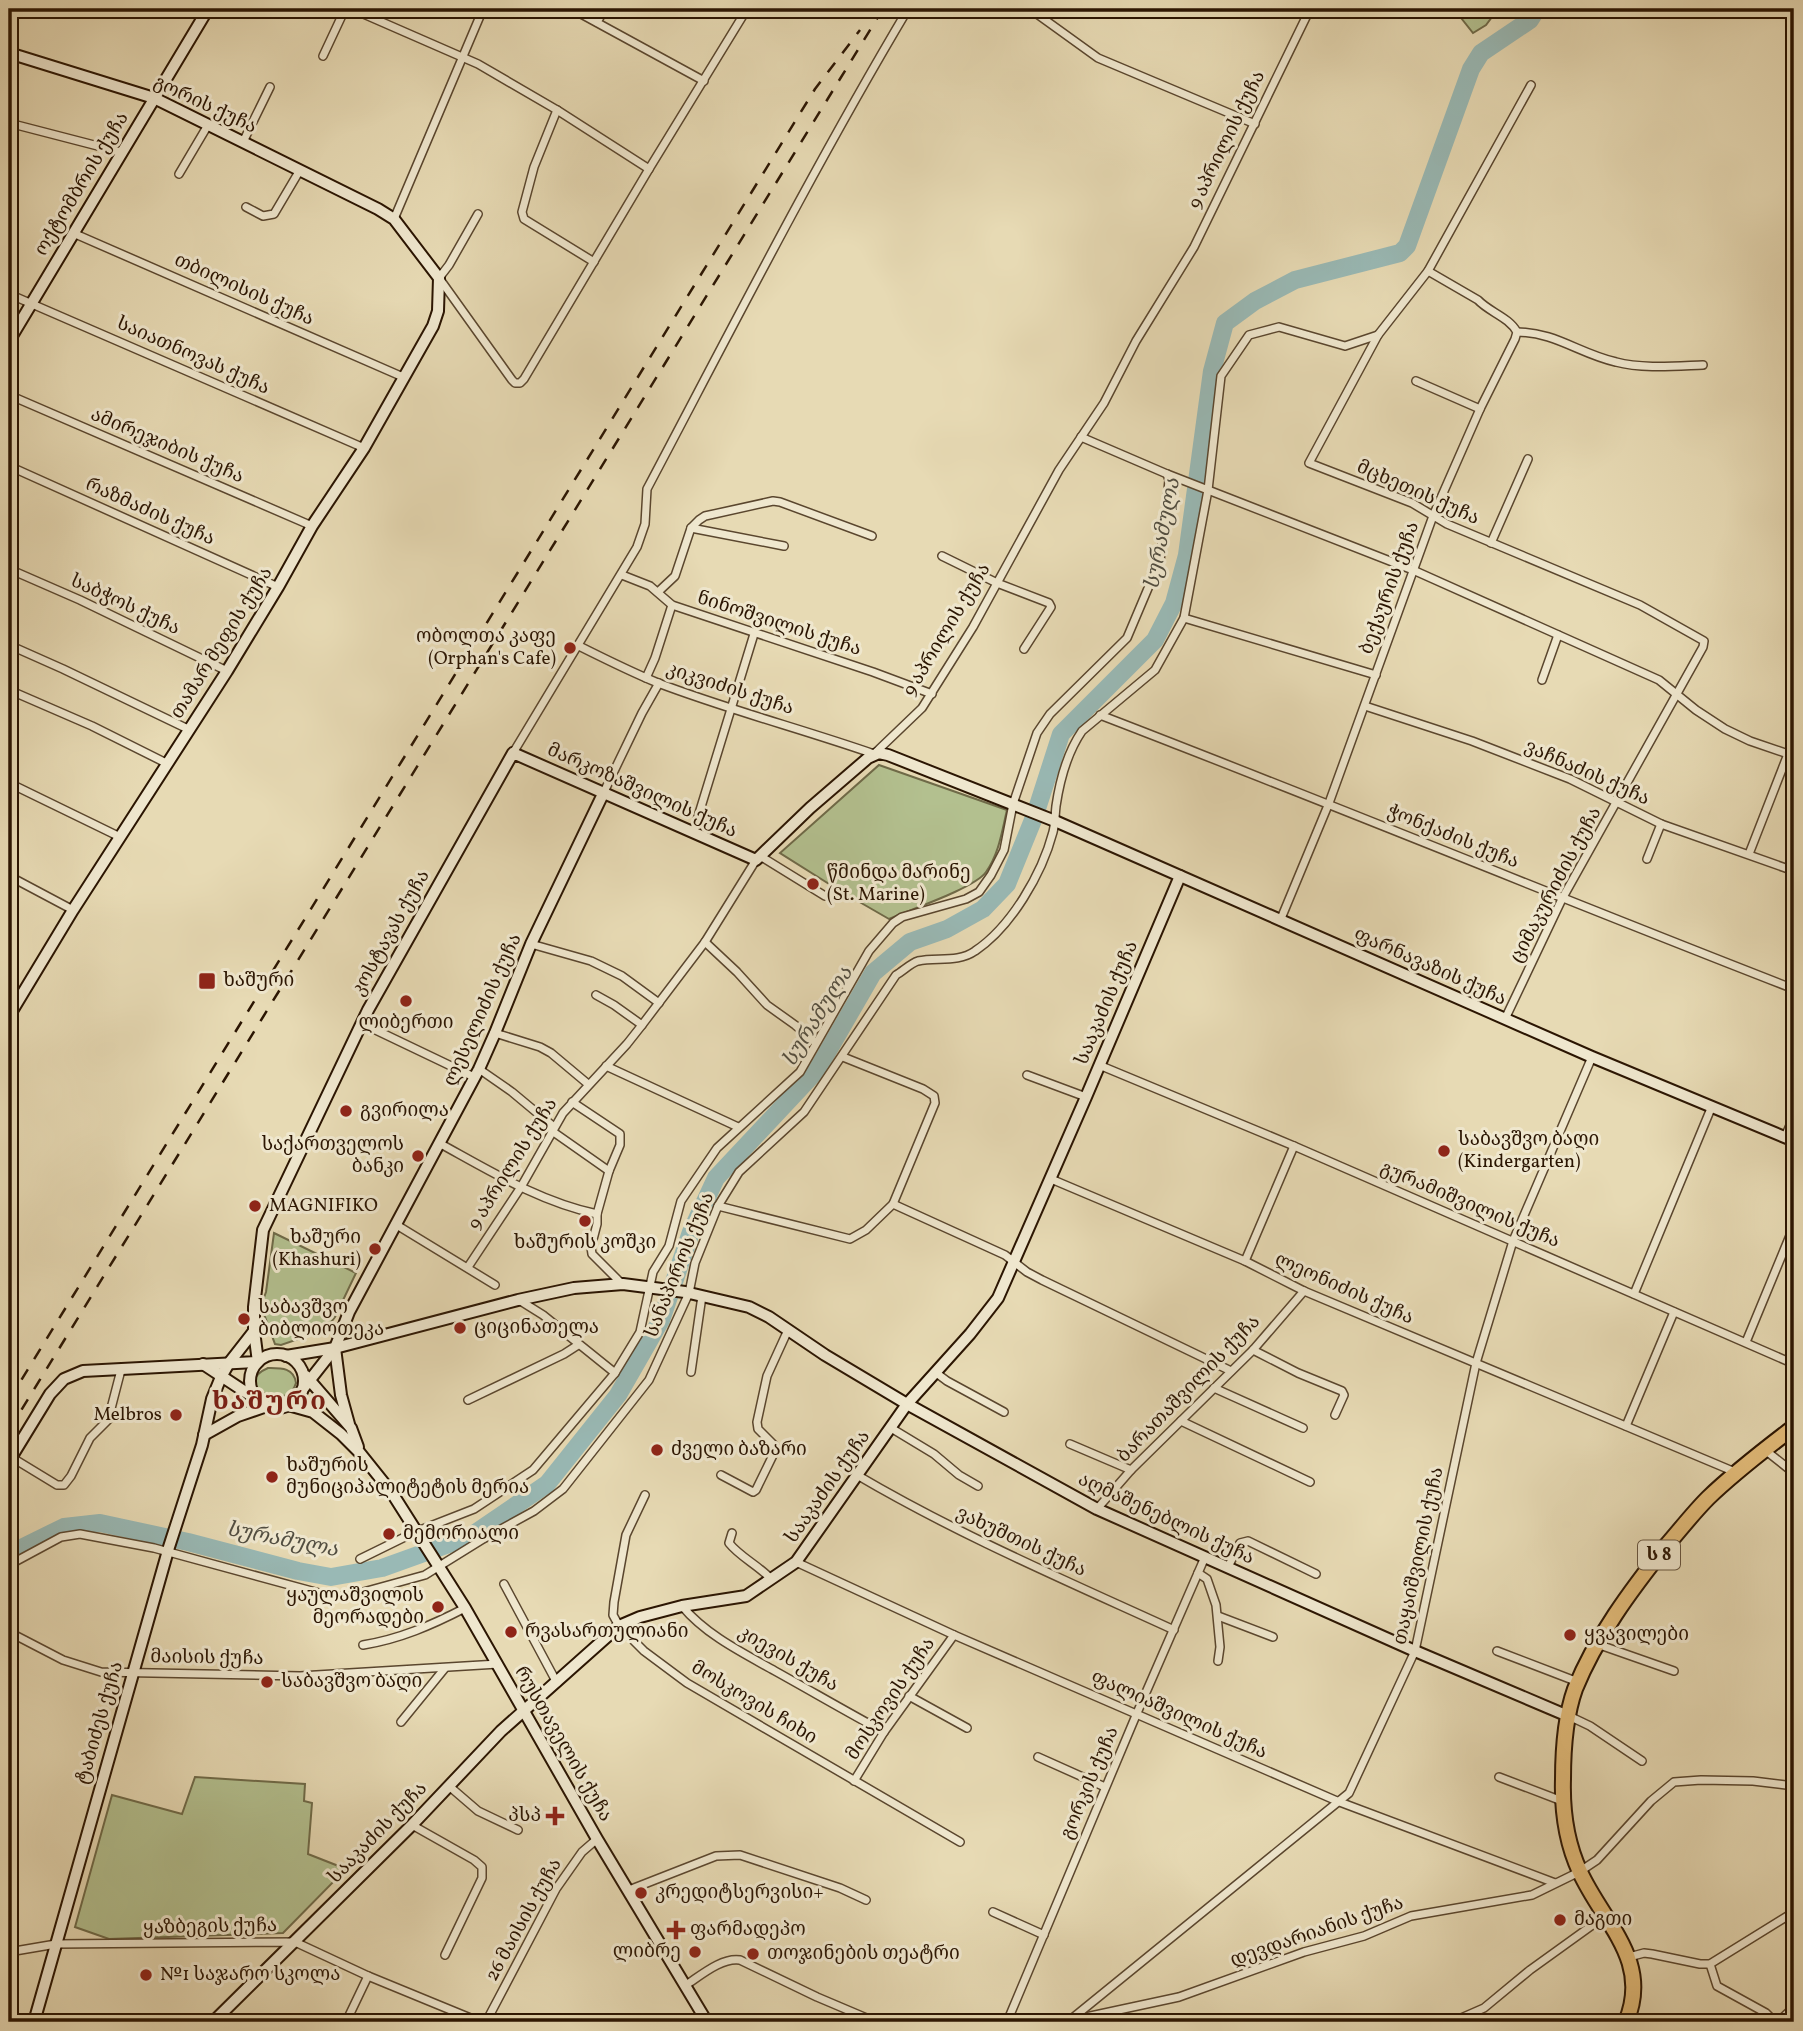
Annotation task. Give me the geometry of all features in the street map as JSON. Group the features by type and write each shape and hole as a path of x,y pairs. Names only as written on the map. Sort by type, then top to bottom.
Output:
{"highway":[{"name":"ს 8","path":"1626,2022 1633,1993 1629,1957 1579,1872 1567,1835 1563,1801 1563,1754 1568,1716 1578,1683 1597,1644 1632,1590 1708,1498 1794,1427"}],"street":[{"name":"ოქტომბრის ქუჩა","path":"9,341 208,9"},
{"path":"323,56 345,9"},
{"path":"352,9 478,64 557,110 649,169"},
{"path":"483,9 394,219 515,383 524,379 747,9"},
{"path":"572,9 704,81"},
{"path":"597,22 605,9"},
{"name":"კოსტავას ქუჩა","path":"258,1362 254,1307 263,1230 361,1023 513,753 622,575 642,536 647,489 764,267 872,69 908,9"},
{"path":"1030,9 1098,58 1255,124"},
{"name":"9 აპრილის ქუჩა","path":"468,1267 521,1187 553,1129 572,1102 659,1003 705,942 758,858 810,808 874,754 922,708 932,694 1059,470 1104,403 1136,341 1194,247 1310,9"},
{"name":"გორის ქუჩა","path":"9,53 154,98 394,219"},
{"name":"მცხეთის ქუჩა","path":"1531,85 1428,271 1378,335 1310,463 1412,503 1447,524 1640,605 1701,638 1704,641 1703,647 1677,694"},
{"path":"243,142 270,87"},
{"path":"557,110 534,167 522,212 524,219 594,262"},
{"path":"9,123 121,152"},
{"path":"179,174 208,125"},
{"path":"246,207 262,216 274,215 300,170"},
{"path":"439,278 478,215"},
{"name":"თბილისის ქუჩა","path":"73,233 403,377"},
{"path":"1428,271 1478,300 1511,323 1517,332 1546,335 1618,363 1703,365"},
{"name":"თამარ მეფის ქუჩა","path":"9,1016 227,671 312,526 363,448 433,326 438,311 439,278"},
{"name":"საიათნოვას ქუჩა","path":"9,294 363,448"},
{"name":"სანაპიროს ქუჩა","path":"9,1565 61,1537 80,1534 168,1549 319,1593 345,1597 425,1575 534,1511 563,1489 649,1380 687,1292 695,1263 718,1206 738,1172 804,1112 896,975 916,961 948,960 974,953 1003,928 1036,877 1053,834 1056,807 1070,752 1082,731 1155,670 1184,618 1208,490 1221,376 1249,335 1279,327 1345,346 1378,335"},
{"name":"ბექაურის ქუჩა","path":"1280,921 1329,803 1433,516 1517,332"},
{"path":"1416,381 1480,409"},
{"name":"ამირეჯიბის ქუჩა","path":"9,395 312,526"},
{"path":"1081,437 1170,475 1413,570 1659,680 1725,729 1791,755 1749,854"},
{"path":"1491,543 1528,459"},
{"name":"რაზმაძის ქუჩა","path":"9,466 278,587"},
{"path":"360,1559 474,1509 533,1470 615,1373 640,1332 652,1289 653,1272 668,1246 681,1201 717,1148 800,1072 869,951 893,923 902,917 979,892 1004,850 1018,806 1028,757 1037,733 1050,714 1127,638 1160,559 1170,475"},
{"path":"658,592 675,576 691,528 705,516 773,501 872,536"},
{"path":"691,528 784,546"},
{"path":"942,556 997,583 1047,601 1051,607 1024,649"},
{"name":"საბჭოს ქუჩა","path":"9,569 227,671"},
{"name":"ნინოშვილის ქუჩა","path":"622,575 650,586 672,605 932,694"},
{"path":"646,678 672,605"},
{"path":"1184,618 1376,675"},
{"path":"693,833 754,634"},
{"path":"1542,680 1558,635"},
{"path":"9,645 63,668 190,730"},
{"name":"კიკვიძის ქუჩა","path":"579,646 659,683 874,754"},
{"name":"ლესელიძის ქუჩა","path":"335,1348 349,1312 477,1073 531,944 659,683"},
{"path":"9,690 92,726 168,764"},
{"name":"ციმაკურიძის ქუჩა","path":"1505,1019 1562,899 1677,694"},
{"name":"ვაჩნაძის ქუჩა","path":"1365,706 1472,741 1570,779 1661,824 1794,871"},
{"name":"ჭონქაძის ქუჩა","path":"1100,715 1329,803 1562,899 1794,989"},
{"name":"მარკოზაშვილის ქუჩა","path":"513,753 693,833 758,858"},
{"path":"874,754 895,758 1018,806"},
{"path":"9,783 120,837"},
{"name":"ფარნავაზის ქუჩა","path":"1018,806 1592,1057 1790,1139"},
{"path":"1647,859 1661,824"},
{"path":"758,858 825,896"},
{"path":"9,876 73,911"},
{"name":"სააკაძის ქუჩა","path":"213,2022 524,1711 619,1626 640,1617 681,1606 746,1596 796,1562 908,1404 998,1298 1180,876"},
{"path":"705,942 767,1005 815,1042"},
{"path":"531,944 590,961 622,976 659,1003"},
{"path":"596,995 642,1025"},
{"path":"361,1023 477,1073 512,1092 553,1129 609,1171"},
{"path":"495,1033 551,1053 588,1084"},
{"path":"718,1206 850,1239 866,1230 893,1204 935,1102 934,1096 923,1089 842,1057"},
{"name":"თაყაიშვილის ქუჩა","path":"1067,2022 1349,1793 1415,1651 1476,1363 1513,1241 1592,1057"},
{"name":"გურამიშვილის ქუჩა","path":"1099,1065 1294,1146 1794,1364"},
{"path":"606,1066 738,1127"},
{"path":"1027,1075 1086,1097"},
{"path":"572,1102 620,1134 620,1145 609,1171 597,1214 591,1250 623,1284"},
{"path":"1633,1294 1712,1106"},
{"path":"1790,1139 1794,1116"},
{"path":"439,1143 521,1187 573,1209 597,1214"},
{"path":"1245,1261 1294,1146"},
{"name":"ლეონიძის ქუჩა","path":"1051,1179 1245,1261 1304,1291 1736,1473"},
{"path":"893,1204 1005,1255 1035,1276 1231,1371"},
{"path":"395,1224 495,1285"},
{"path":"1746,1342 1794,1226"},
{"path":"121,1370 108,1420 90,1438 64,1485 57,1485 10,1459 50,1394 64,1379 83,1371 258,1362 273,1355 286,1356 335,1348 518,1300 574,1289 623,1284 652,1289"},
{"name":"აღმაშენებლის ქუჩა","path":"652,1289 687,1292 749,1307 908,1404 1097,1509 1590,1726 1643,1761"},
{"name":"ბარათაშვილის ქუჩა","path":"1097,1509 1131,1470 1253,1350 1304,1291"},
{"path":"691,1372 702,1296"},
{"path":"518,1300 543,1315 615,1373"},
{"path":"1626,1426 1674,1312"},
{"path":"721,1475 753,1492 775,1451 775,1446 756,1426 767,1376 788,1330"},
{"path":"229,1363 254,1331"},
{"path":"468,1399 578,1345"},
{"path":"203,1364 267,1406 280,1408 298,1397 335,1348"},
{"path":"335,1348 341,1395 351,1428"},
{"path":"1253,1350 1297,1373 1342,1391 1344,1395 1335,1415"},
{"path":"286,1356 301,1369 302,1390"},
{"path":"257,1399 251,1390 250,1381 258,1362"},
{"name":"ტაბიძეს ქუჩა","path":"34,2022 132,1672 204,1435 212,1399 229,1363"},
{"name":"რუსთაველის ქუჩა","path":"301,1369 351,1428 360,1453"},
{"path":"935,1372 1004,1412"},
{"path":"1214,1388 1303,1429"},
{"name":"რუსთაველის ქუჩა","path":"288,1405 303,1408 322,1418 360,1453 391,1493 465,1608 597,1839 708,2022"},
{"path":"204,1435 237,1416 267,1406"},
{"path":"1181,1421 1311,1482"},
{"path":"891,1428 934,1454 959,1475 978,1486"},
{"path":"1070,1444 1131,1470"},
{"path":"1765,1450 1794,1474"},
{"name":"ვახუშთის ქუჩა","path":"857,1475 964,1534 1174,1630"},
{"path":"619,1626 613,1615 626,1535 645,1495"},
{"path":"732,1533 729,1543 734,1549 771,1579"},
{"path":"1228,1567 1240,1543 1248,1541 1316,1574"},
{"name":"გორკის ქუჩა","path":"1007,2022 1136,1713 1205,1557"},
{"name":"ფალიაშვილის ქუჩა","path":"796,1562 1337,1801 1555,1883"},
{"path":"1198,1573 1207,1579 1216,1605 1220,1647 1218,1661"},
{"path":"504,1584 557,1682"},
{"name":"კიევის ქუჩა","path":"681,1606 704,1627 743,1653 884,1732"},
{"path":"363,1645 385,1641 429,1626 465,1608"},
{"path":"1218,1616 1273,1637"},
{"name":"მოსკოვის ჩიხი","path":"619,1626 644,1651 687,1683 960,1842"},
{"name":"მაისის ქუჩა","path":"9,1632 63,1660 101,1672 300,1676 498,1664"},
{"name":"მოსკოვის ქუჩა","path":"854,1781 884,1732 954,1634"},
{"path":"1597,1644 1674,1671"},
{"path":"1497,1651 1578,1683"},
{"path":"401,1722 445,1668"},
{"path":"909,1696 967,1728"},
{"path":"1038,1756 1105,1787"},
{"path":"1499,1777 1563,1801"},
{"name":"დევდარიანის ქუჩა","path":"1067,2022 1179,1997 1304,1952 1364,1936 1411,1916 1532,1895 1597,1860 1651,1801 1674,1782 1753,1781 1794,1787"},
{"path":"449,1786 478,1811 518,1830"},
{"path":"412,1825 482,1867 482,1878 445,1955"},
{"name":"26 მაისის ქუჩა","path":"486,2022 556,1889 582,1852 597,1839"},
{"path":"629,1890 716,1856 740,1855 840,1888 866,1900"},
{"path":"993,1912 1044,1935"},
{"path":"1629,1957 1644,1953 1710,1964 1794,1912"},
{"path":"1452,2022 1484,2008 1530,1970 1605,1916"},
{"name":"ყაზბეგის ქუჩა","path":"9,1952 56,1944 295,1942 368,1976 480,2022"},
{"path":"686,1985 733,1959 876,2022"},
{"path":"1710,1964 1717,1986 1766,2013 1776,2022 1794,2007"},
{"path":"346,2022 368,1976"}],"green space":[{"path":"1454,9 1498,9 1486,25 1473,33"},
{"path":"879,765 1007,810 1000,842 986,872 956,892 889,919 780,853"},
{"path":"274,1233 356,1273 335,1317 325,1330 281,1345 275,1344 261,1306 266,1292"},
{"path":"268,1368 286,1370 292,1374 296,1383 291,1392 273,1397 258,1388 255,1382 258,1375"},
{"path":"195,1777 305,1784 304,1801 312,1803 308,1854 346,1869 283,1933 109,1939 75,1927 112,1795 182,1814"}],"waterway":[{"name":"სურამულა","path":"9,1554 64,1527 100,1523 331,1577 382,1568 471,1536 547,1484 618,1395 661,1320 691,1232 716,1178 817,1070 873,973 910,942 947,929 983,909 1007,884 1035,815 1061,734 1155,640 1174,603 1187,555 1212,371 1225,323 1255,301 1295,280 1400,253 1407,246 1471,69 1481,53 1530,20 1537,9"}],"railway":[{"path":"9,1430 883,9"},
{"path":"9,1400 815,89 860,30"}],"place":[{"name":"ობოლთა კაფე (Orphan's Cafe)","path":"570,648"},
{"name":"წმინდა მარინე (St. Marine)","path":"813,884"},
{"name":"ხაშური","path":"207,981"},
{"name":"ლიბერთი","path":"406,1001"},
{"name":"გვირილა","path":"346,1111"},
{"name":"საბავშვო ბაღი (Kindergarten)","path":"1444,1151"},
{"name":"საქართველოს ბანკი","path":"418,1156"},
{"name":"MAGNIFIKO","path":"255,1206"},
{"name":"ხაშურის კოშკი","path":"585,1221"},
{"name":"ხაშური (Khashuri)","path":"375,1249"},
{"name":"საბავშვო ბიბლიოთეკა","path":"244,1319"},
{"name":"ციცინათელა","path":"460,1328"},
{"name":"Melbros","path":"176,1415"},
{"name":"ძველი ბაზარი","path":"657,1450"},
{"name":"ხაშურის მუნიციპალიტეტის მერია","path":"272,1477"},
{"name":"მემორიალი","path":"389,1534"},
{"name":"ყაულაშვილის მეორადები","path":"438,1607"},
{"name":"რვასართულიანი","path":"511,1632"},
{"name":"ყვავილები","path":"1570,1635"},
{"name":"საბავშვო ბაღი","path":"267,1682"},
{"name":"პსპ","path":"555,1816"},
{"name":"კრედიტსერვისი+","path":"641,1893"},
{"name":"მაგთი","path":"1560,1920"},
{"name":"ფარმადეპო","path":"676,1930"},
{"name":"ლიბრე","path":"695,1952"},
{"name":"თოჯინების თეატრი","path":"753,1954"},
{"name":"№1 საჯარო სკოლა","path":"146,1975"}],"district":[{"name":"ხაშური","path":"270,1402"}]}
